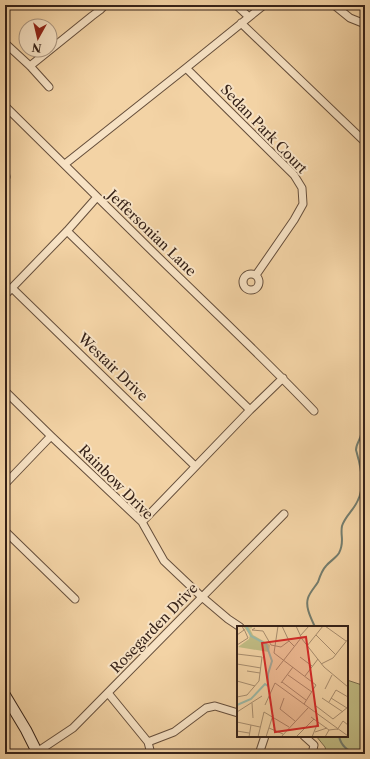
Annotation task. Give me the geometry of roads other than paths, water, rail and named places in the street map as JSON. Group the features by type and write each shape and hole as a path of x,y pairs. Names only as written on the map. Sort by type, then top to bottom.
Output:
{"main road":[{"path":"5,695 23,725 37,753"}],"street":[{"path":"30,66 105,5"},
{"path":"236,5 248,17"},
{"path":"65,164 264,5"},
{"path":"334,5 350,18 365,24"},
{"path":"242,23 365,142"},
{"path":"5,43 30,66 49,88"},
{"name":"Sedan Park Court","path":"186,68 294,175 302,188 303,204 294,220 256,275"},
{"name":"Jeffersonian Lane","path":"5,106 314,411"},
{"path":"5,172 5,180"},
{"path":"5,295 68,231 97,197"},
{"path":"68,231 250,410"},
{"name":"Westair Drive","path":"12,288 195,466"},
{"path":"142,522 282,378"},
{"name":"Rainbow Drive","path":"5,391 142,522 164,561 202,597 239,626"},
{"path":"5,484 51,436"},
{"name":"Rosegarden Drive","path":"37,753 73,728 284,514"},
{"path":"5,531 75,599"},
{"path":"108,693 148,742 151,754"},
{"path":"148,742 174,732 206,708 215,706 237,713"},
{"path":"259,754 265,737"},
{"path":"305,737 314,745 312,754"}],"waterway":[{"path":"315,626 308,609 308,598 318,582 323,569 341,549 342,526 345,519 356,504 361,491 362,476 356,450 361,435 361,415 365,402"},
{"path":"339,737 345,747 356,754"}]}
